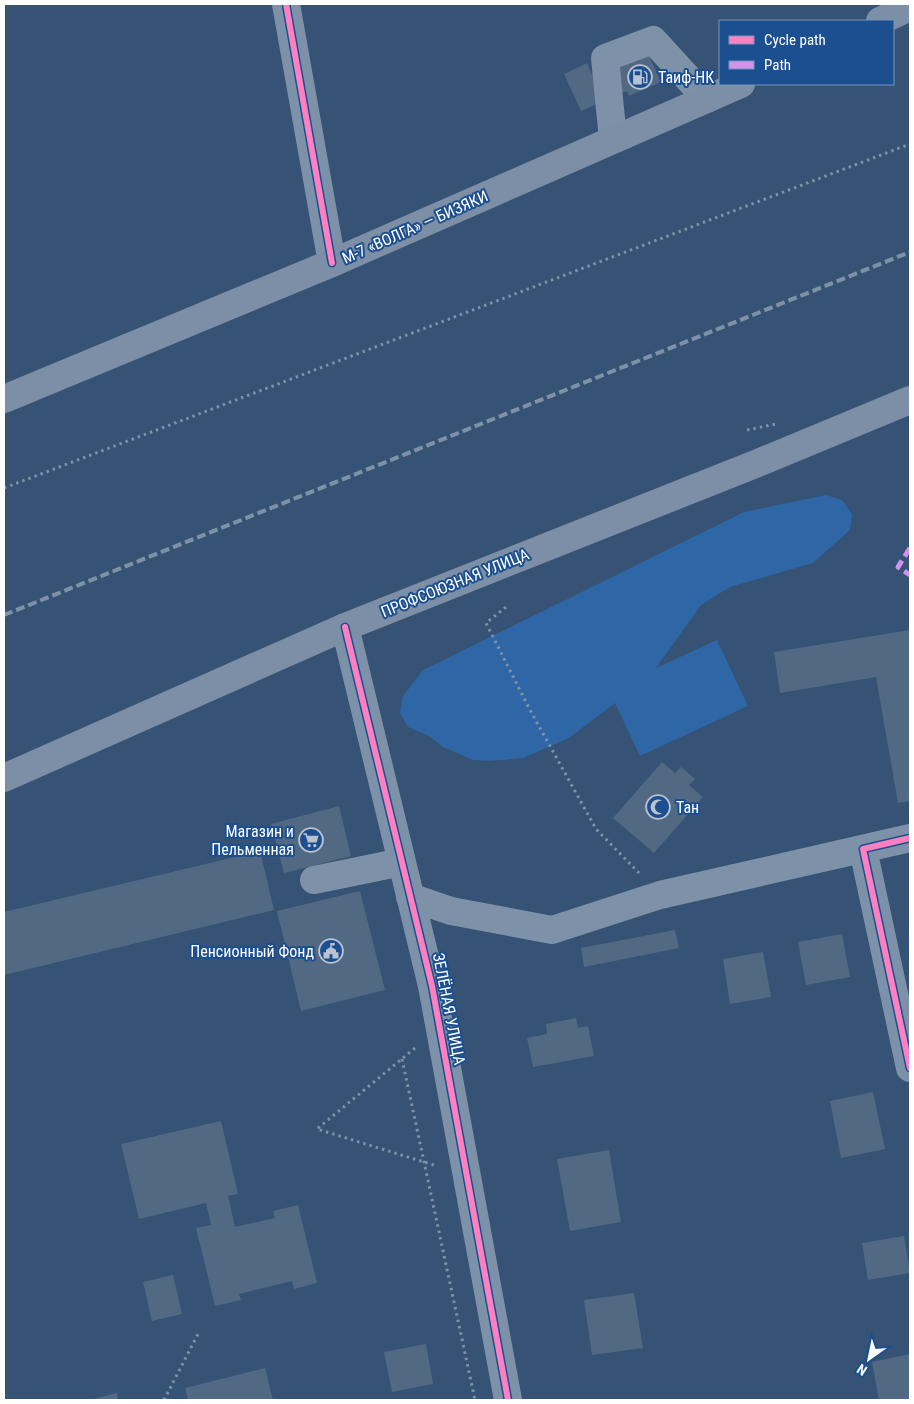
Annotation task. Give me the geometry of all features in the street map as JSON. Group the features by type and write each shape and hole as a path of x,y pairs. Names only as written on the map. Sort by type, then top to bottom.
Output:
{"main road":[{"name":"М-7 «ВОЛГА» — БИЗЯКИ","path":"4,399 332,263 739,85"},
{"name":"ПРОФСОЮЗНАЯ УЛИЦА","path":"4,778 345,626 758,463 910,400"}],"street":[{"path":"286,4 332,263"},
{"path":"613,139 605,58 653,40 708,99"},
{"name":"ЗЕЛЁНАЯ УЛИЦА","path":"345,626 432,986 508,1400"},
{"path":"410,897 451,911 552,930 660,895 910,838"},
{"path":"863,849 910,1068"},
{"path":"314,880 402,862"}],"path":[{"path":"4,488 910,144"},
{"path":"506,607 486,623 530,710 596,829 660,895"},
{"path":"440,1028 317,1130 466,1175"},
{"path":"402,1059 475,1400"},
{"path":"164,1400 199,1332"}],"shaded area":[{"path":"826,495 842,500 852,514 850,530 813,563 730,587 701,605 656,668 717,640 748,706 640,756 615,703 569,738 523,758 490,761 473,760 443,747 429,736 408,727 400,713 403,696 423,670 744,512"}],"building":[{"path":"648,54 661,82 629,96 627,91 581,111 564,74 587,63 598,88 621,78 617,69"},
{"path":"910,630 910,801 898,803 876,677 780,693 774,652"},
{"name":"Тан","path":"662,762 675,773 681,767 695,779 689,785 703,797 654,853 613,818"},
{"name":"Магазин и Пельменная","path":"339,806 351,856 284,873 271,824"},
{"path":"260,851 274,910 4,975 4,912"},
{"name":"Пенсионный Фонд","path":"360,891 385,990 301,1011 277,911"},
{"path":"675,930 679,948 584,967 581,948"},
{"path":"842,934 850,977 806,985 798,942"},
{"path":"763,952 771,997 730,1004 723,959"},
{"path":"576,1018 578,1028 588,1026 594,1056 533,1067 527,1038 547,1034 546,1024"},
{"path":"873,1092 885,1149 841,1158 830,1101"},
{"path":"221,1121 238,1194 228,1196 235,1227 275,1218 273,1211 298,1205 317,1283 294,1289 292,1281 239,1294 241,1300 215,1306 196,1228 211,1225 206,1203 139,1219 121,1144"},
{"path":"609,1150 621,1222 570,1231 557,1159"},
{"path":"904,1236 910,1273 868,1280 862,1243"},
{"path":"173,1275 182,1314 152,1321 143,1282"},
{"path":"634,1293 643,1348 592,1355 584,1300"},
{"path":"426,1344 433,1384 392,1392 384,1352"},
{"path":"910,1354 910,1400 879,1400 872,1362"},
{"path":"265,1368 273,1400 188,1400 185,1388"},
{"path":"117,1393 118,1400 90,1400"}],"railway":[{"path":"4,615 910,252"}],"marked path":[{"path":"910,548 898,567 910,575"}],"cycle path":[{"path":"286,4 332,263"},
{"path":"345,627 432,986 508,1400"},
{"path":"910,838 863,849 910,1068"}],"place":[{"name":"Таиф-НК","path":"640,77"},
{"name":"Тан","path":"658,807"},
{"name":"Магазин и Пельменная","path":"311,840"},
{"name":"Пенсионный Фонд","path":"331,951"}]}
